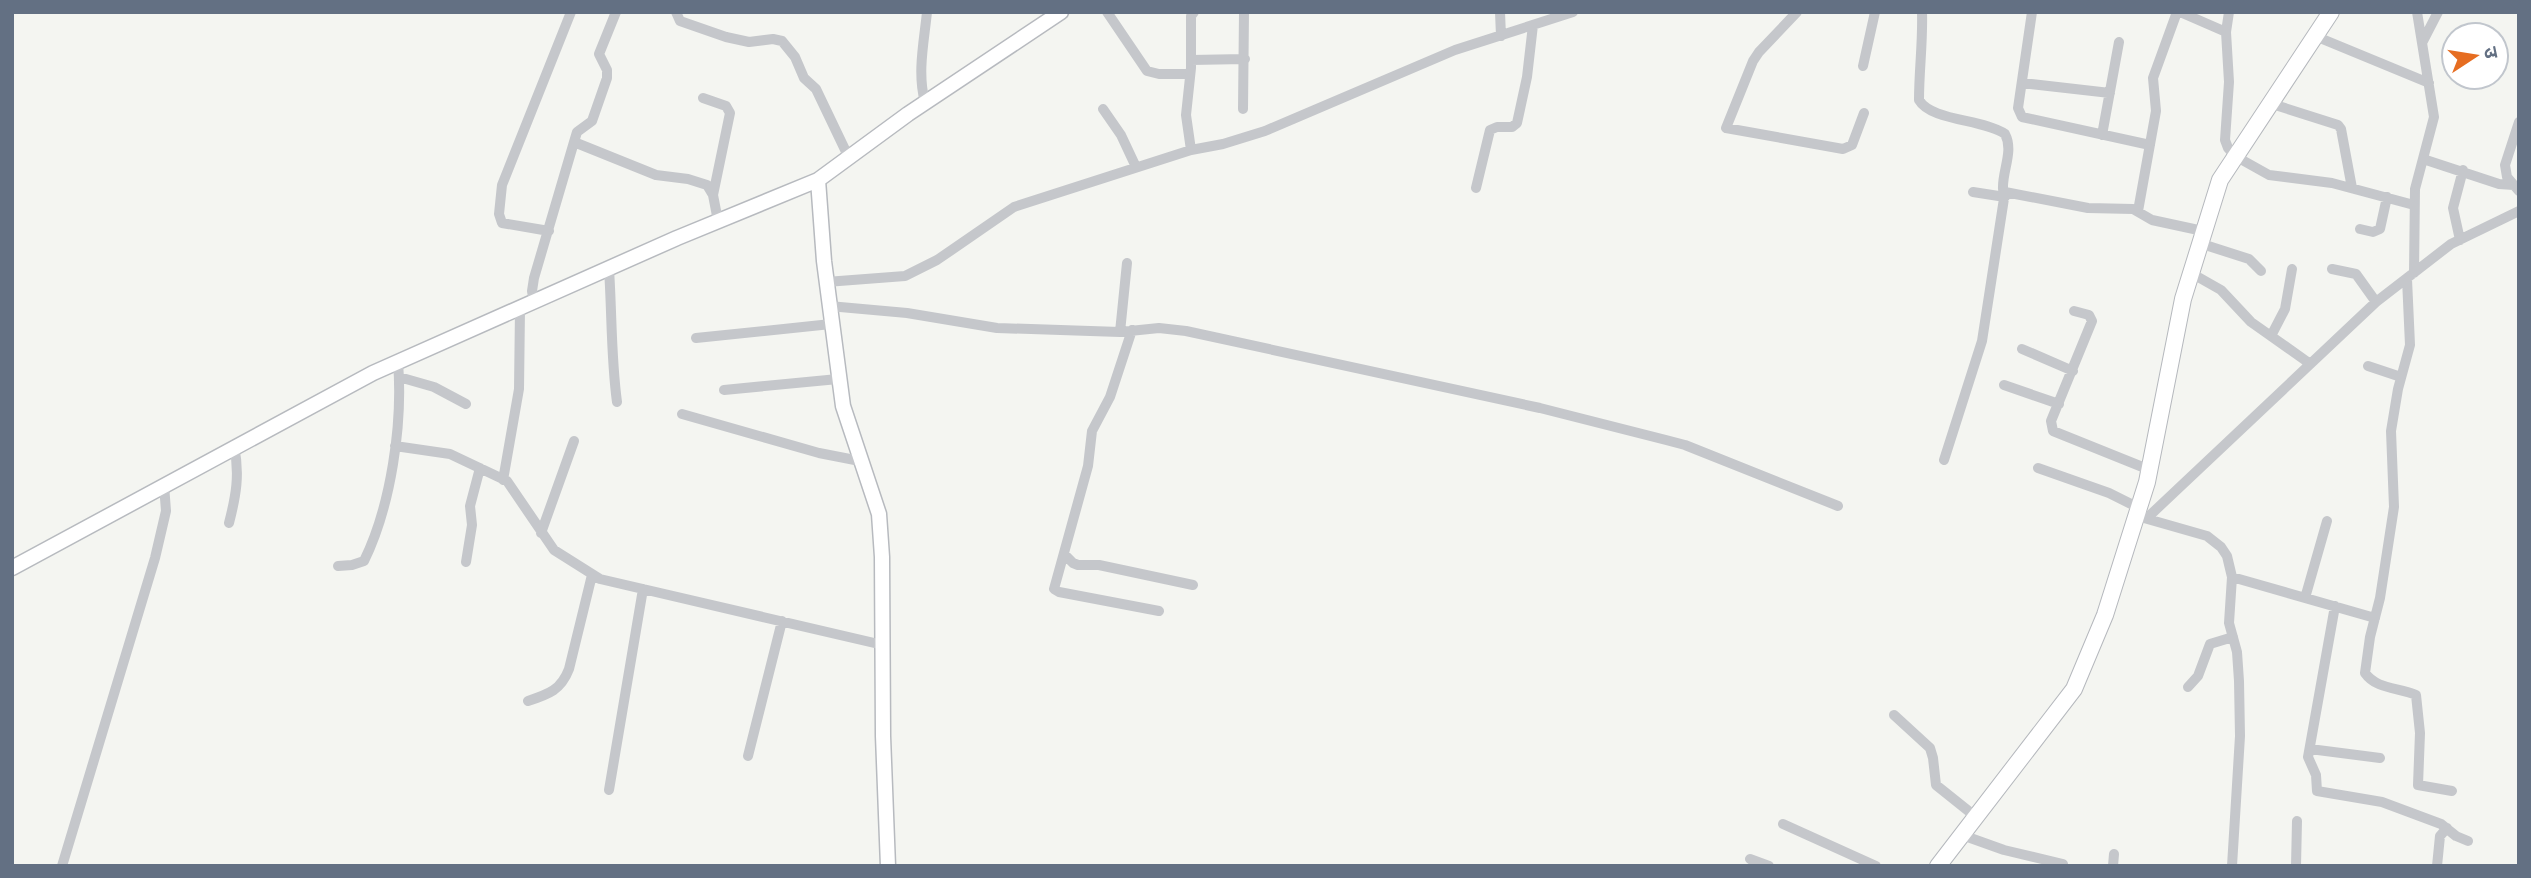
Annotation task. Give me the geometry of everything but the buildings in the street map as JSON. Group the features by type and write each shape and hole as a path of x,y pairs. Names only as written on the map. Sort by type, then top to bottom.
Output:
{"main road":[{"path":"12,568 373,373 398,370 527,306 718,221 818,180 1044,18 1061,12"},
{"path":"1938,866 2074,689 2105,615 2141,514 2190,274 2220,180 2331,12"},
{"path":"818,180 826,282 838,379 843,406 879,514 888,866"}],"street":[{"path":"549,232 502,223 499,203 502,185 571,12"},
{"path":"503,480 519,389 527,306 577,132 592,121 607,78 607,70 599,54 616,12"},
{"path":"676,12 680,21 726,37 749,42 773,39 782,41 795,57 804,78 816,89 849,158"},
{"path":"926,102 921,86 921,73 927,12"},
{"path":"1107,12 1147,71 1159,74 1190,74"},
{"path":"1191,150 1186,115 1191,60 1191,16 1194,12"},
{"path":"1243,109 1244,12"},
{"path":"1500,12 1501,36"},
{"path":"826,282 915,272 1014,207 1191,150 1223,144 1265,131 1454,50 1573,12"},
{"path":"1797,12 1753,61 1726,128 1843,149 1852,145 1864,113"},
{"path":"1863,66 1875,12"},
{"path":"1922,12 1923,42 1919,61 1919,100 1922,106 1931,111 1983,124 2005,134 2009,147 2002,181 2005,194 1982,341 1944,460"},
{"path":"2032,12 2018,108 2022,117 2150,145"},
{"path":"2138,211 2156,111 2153,78 2179,12 2194,16 2226,32"},
{"path":"2229,12 2226,32 2229,82 2225,140 2235,156 2269,175 2332,183 2414,205"},
{"path":"2417,12 2434,117 2415,189 2410,276 2410,345 2391,431 2394,507 2370,636 2367,677 2384,687 2416,695 2420,733 2418,785 2452,791"},
{"path":"2422,43 2438,12"},
{"path":"1476,188 1490,130 1512,127 1517,123 1534,25"},
{"path":"2315,36 2430,83"},
{"path":"2102,135 2119,42"},
{"path":"1191,60 1245,59"},
{"path":"2022,83 2109,93"},
{"path":"703,98 726,106 730,113 713,195 718,221"},
{"path":"2269,103 2338,125 2352,188"},
{"path":"1102,109 1121,135 1136,167"},
{"path":"2509,186 2505,165 2519,122"},
{"path":"574,142 656,176 701,182 713,195"},
{"path":"2423,159 2509,186"},
{"path":"2460,240 2454,208 2463,170"},
{"path":"1973,192 2005,194 2088,208 2125,208 2138,211 2152,220 2201,237 2249,260 2260,271"},
{"path":"2360,229 2374,232 2380,229 2388,197"},
{"path":"2141,514 2376,302 2451,244 2519,211"},
{"path":"1121,331 1127,263"},
{"path":"609,269 613,321 611,362 617,402"},
{"path":"2270,336 2285,309 2292,269"},
{"path":"2332,269 2356,274 2376,302"},
{"path":"2190,274 2221,290 2250,322 2309,363"},
{"path":"829,306 908,313 997,328 1121,331 1158,328 1186,331 1540,408 1685,445 1838,506"},
{"path":"2074,311 2089,315 2093,319 2051,421 2053,431 2150,470"},
{"path":"696,338 831,324"},
{"path":"1132,331 1110,397 1093,425 1088,466 1054,587 1055,591 1159,611"},
{"path":"2022,349 2073,371"},
{"path":"2368,366 2401,377"},
{"path":"338,566 364,561 387,492 395,446 398,370 466,404"},
{"path":"724,390 838,379"},
{"path":"2004,385 2059,404"},
{"path":"682,414 819,453 860,461"},
{"path":"541,533 574,441"},
{"path":"229,523 237,489 234,446"},
{"path":"395,446 450,454 503,480 513,488 554,550 600,579 883,645"},
{"path":"467,562 472,526 470,506 480,468"},
{"path":"2038,468 2109,493 2141,514 2207,536 2221,547 2227,556 2232,577 2229,623 2237,652 2240,736 2232,866"},
{"path":"62,866 155,558 166,511 164,485"},
{"path":"2305,598 2327,521"},
{"path":"1064,554 1078,565 1099,565 1193,585"},
{"path":"528,701 554,692 564,681 592,575"},
{"path":"2232,577 2375,618"},
{"path":"609,790 643,589"},
{"path":"2334,607 2308,757 2316,775 2317,790 2382,802 2447,828 2468,841"},
{"path":"748,756 782,621"},
{"path":"2188,687 2198,676 2210,644 2233,637"},
{"path":"1894,715 1930,748 1936,785 1976,817"},
{"path":"2310,749 2380,758"},
{"path":"2296,866 2297,821"},
{"path":"1783,824 1876,866"},
{"path":"2437,866 2440,836 2447,828"},
{"path":"1962,835 2004,850 2063,864"},
{"path":"2113,866 2114,853"},
{"path":"1750,859 1769,866"}]}
